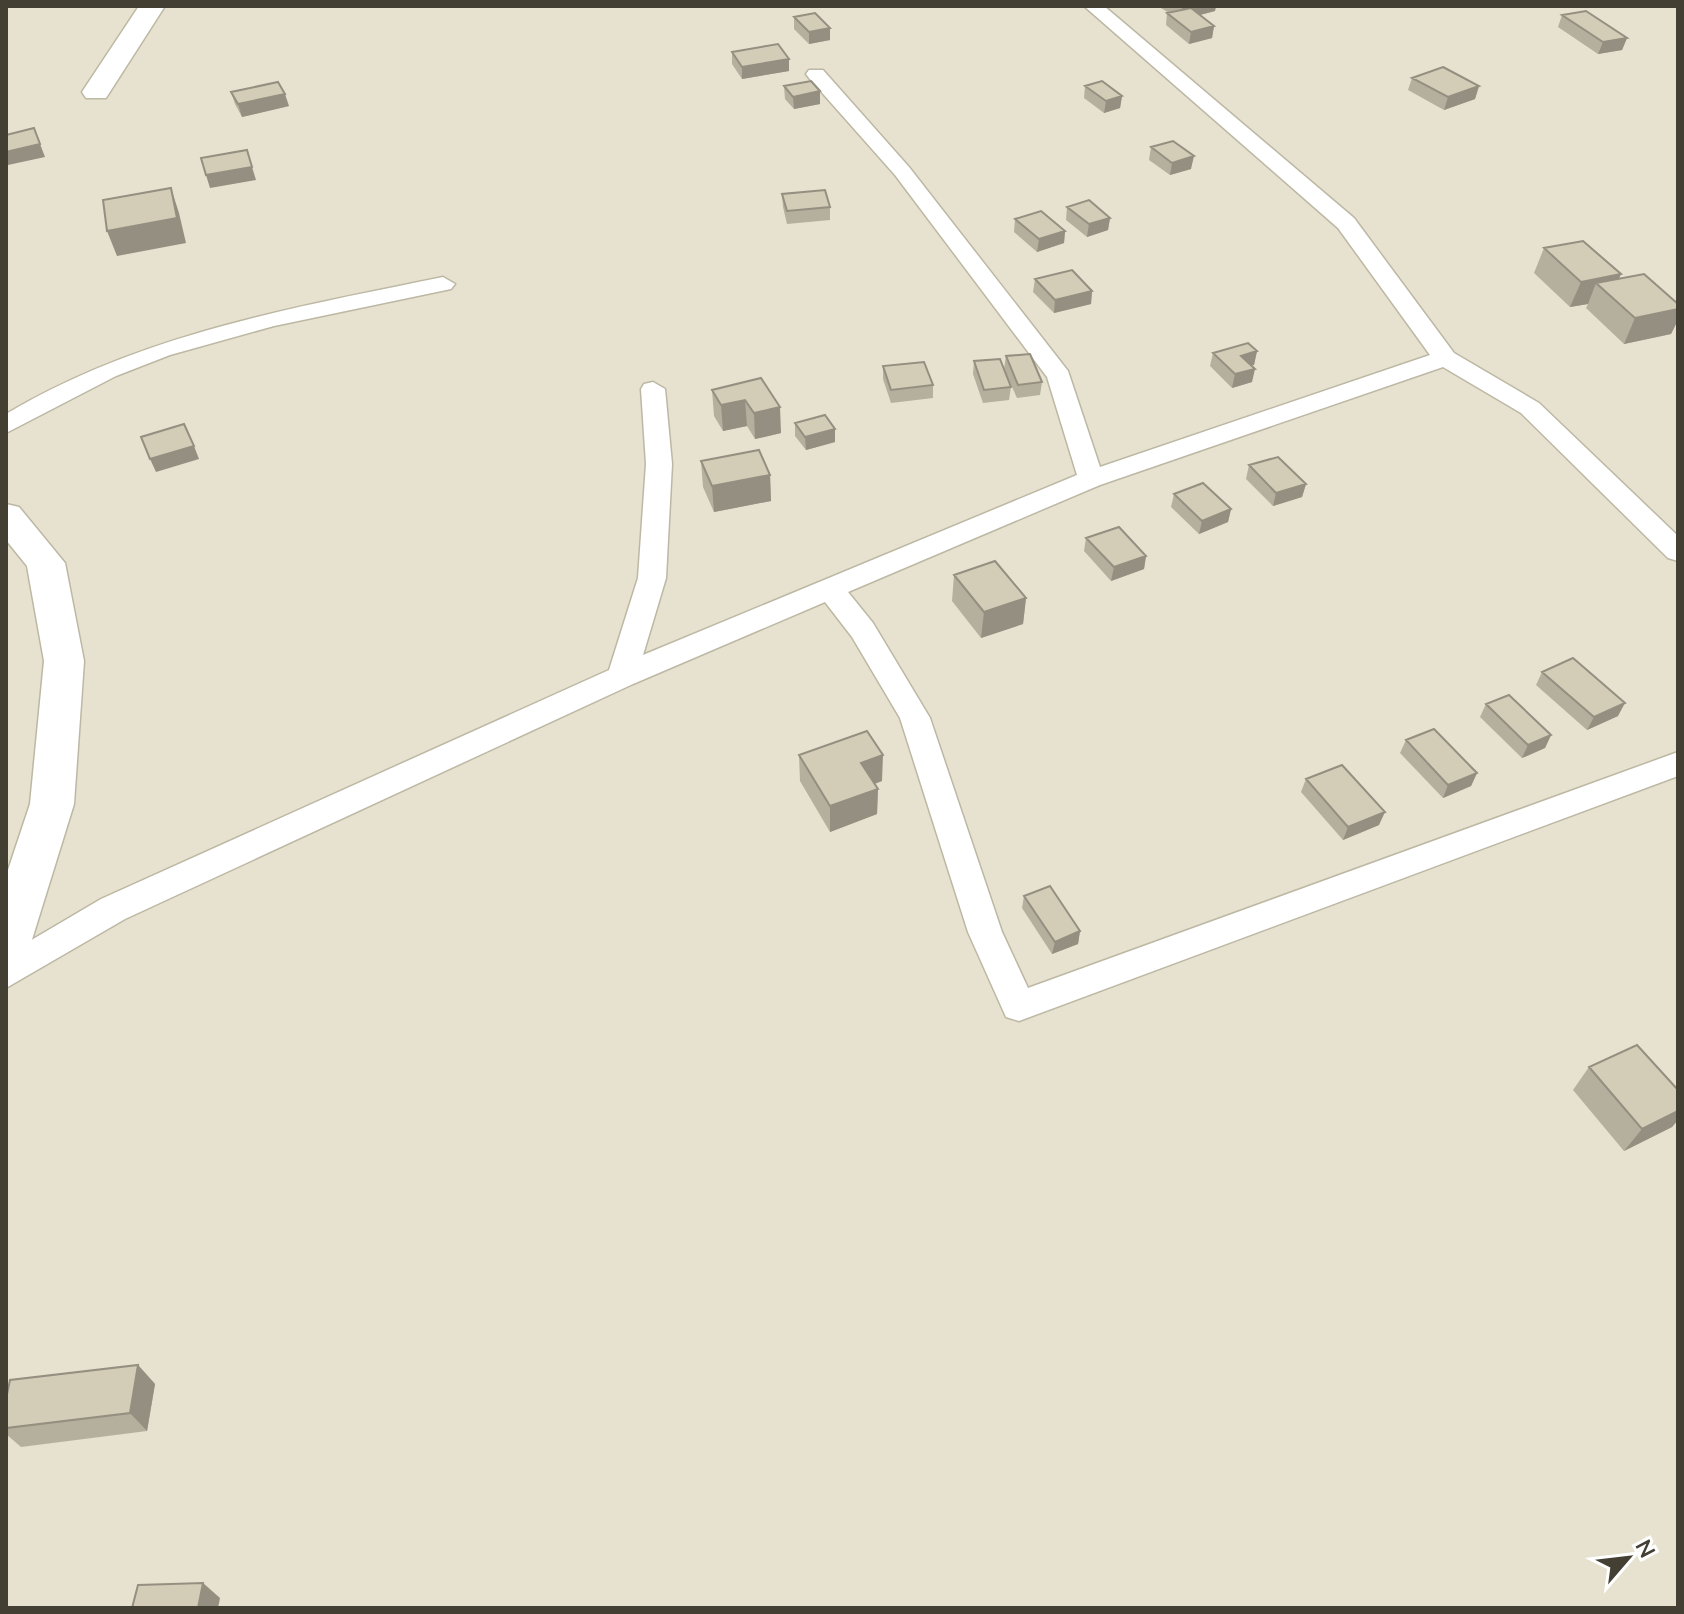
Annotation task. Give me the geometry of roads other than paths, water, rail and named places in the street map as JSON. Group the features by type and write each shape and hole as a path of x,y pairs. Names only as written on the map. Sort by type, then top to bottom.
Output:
{"street":[{"path":"96,92 152,6"},
{"path":"6,516 46,563 64,661 52,804 6,946"}],"lane":[{"path":"1093,6 1346,223 1445,358 1530,408 1678,552"},
{"path":"816,74 902,171 1059,376 1091,479"},
{"path":"6,425 34,406 142,356 215,332 443,284"},
{"path":"6,973 113,909 622,676 1091,479 1445,358"},
{"path":"622,676 652,578 659,464 653,389"},
{"path":"830,589 863,630 915,718 985,932 1019,1006 1678,764"}]}
